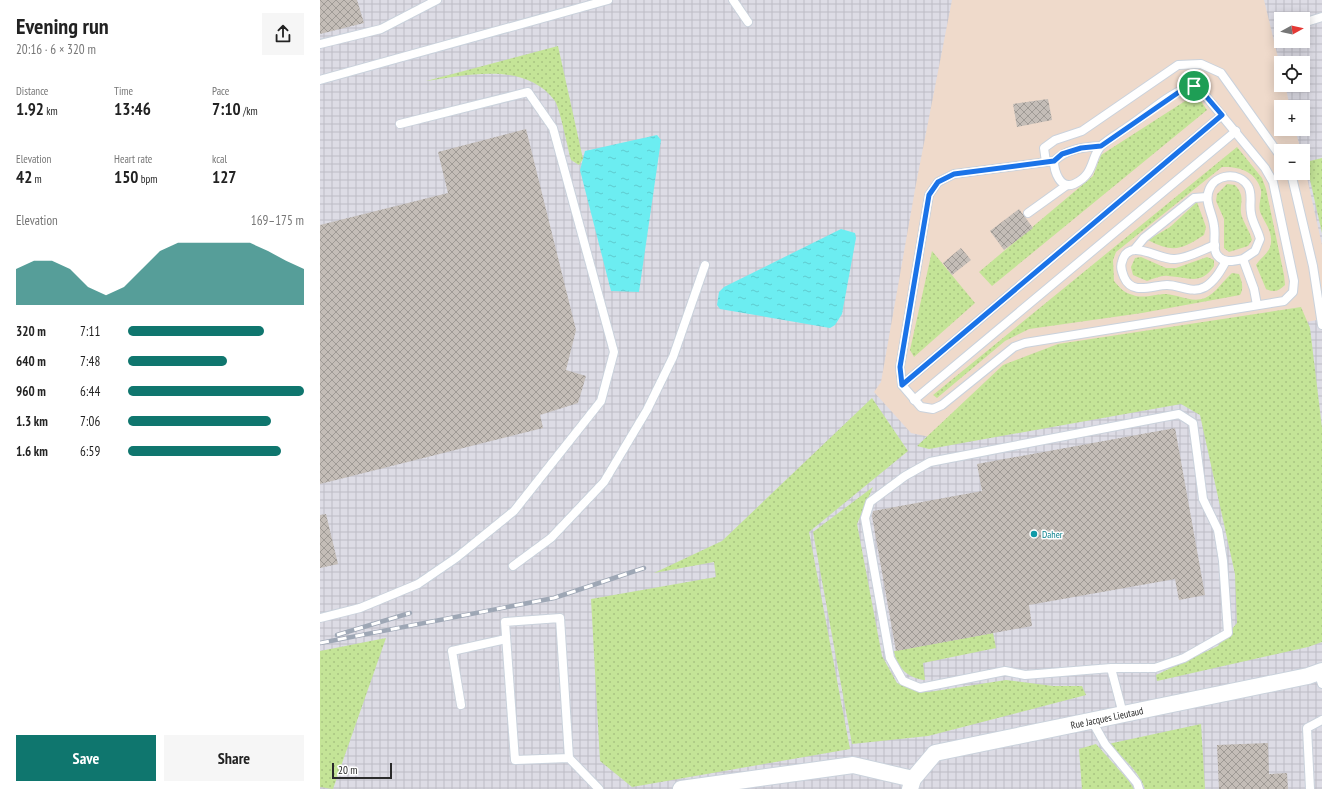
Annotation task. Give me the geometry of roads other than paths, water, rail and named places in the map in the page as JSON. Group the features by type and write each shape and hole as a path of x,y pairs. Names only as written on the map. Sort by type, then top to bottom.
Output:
{"street":[{"name":"Rue Jacques Lieutaud","path":"911,784 935,753 1308,676 1321,676"},
{"path":"681,789 853,765 911,784"}],"lane":[{"path":"320,44 381,29 437,0"},
{"path":"320,80 608,0"},
{"path":"733,0 748,22"},
{"path":"1310,21 1322,17"},
{"path":"1066,185 1061,182 1044,148 1055,140 1082,131 1178,65 1201,64 1221,74 1274,147"},
{"path":"1194,86 1199,88 1222,115 1265,168 1272,182 1294,281 1293,292 1284,301 1025,343 1014,347 942,405 927,409 921,407 914,400 902,385 900,367 929,195 933,187 938,182 954,174 1050,161 1062,154 1081,148 1101,146 1179,92 1194,86"},
{"path":"320,618 360,608 418,584 456,558 514,511 601,401 614,352 553,128 528,92 400,124"},
{"path":"902,385 1222,115"},
{"path":"914,400 1236,131"},
{"path":"1028,213 1066,185 1080,180 1090,170 1101,146"},
{"path":"1225,176 1235,176 1248,186 1250,192 1251,214 1260,239 1256,251 1243,259 1226,261 1217,255 1214,226 1207,197 1210,186 1225,176"},
{"path":"1293,180 1312,266 1322,325"},
{"path":"1207,197 1194,198 1144,238 1134,250 1125,256 1121,266 1126,281 1138,288 1168,285 1187,290 1199,289 1213,281 1226,261"},
{"path":"1134,250 1147,251 1170,260 1186,257 1215,245"},
{"path":"1243,259 1254,289 1257,305"},
{"path":"513,566 551,538 604,482 647,410 673,357 705,265"},
{"path":"1179,414 1193,423 1203,499 1218,530 1223,561 1228,633 1184,658 1155,668 1111,668 1025,675 1005,671 920,688 903,681 890,658 865,518 870,502 905,476 930,462 1179,414"},
{"path":"569,758 515,760 505,622 560,618 569,758 600,789"},
{"path":"461,705 452,651 506,639"},
{"path":"1111,668 1122,714"},
{"path":"1310,789 1307,728 1322,720"},
{"path":"1092,721 1105,744 1137,784 1139,789"}],"water":[{"path":"657,135 661,140 639,292 611,291 580,170 585,151"},
{"path":"841,229 855,233 856,238 842,314 835,325 830,328 720,309 717,305 719,292 724,287"}],"railway":[{"path":"320,643 554,598 644,568"},
{"path":"337,635 410,613"}],"place":[{"name":"Daher","path":"1034,534"}]}
